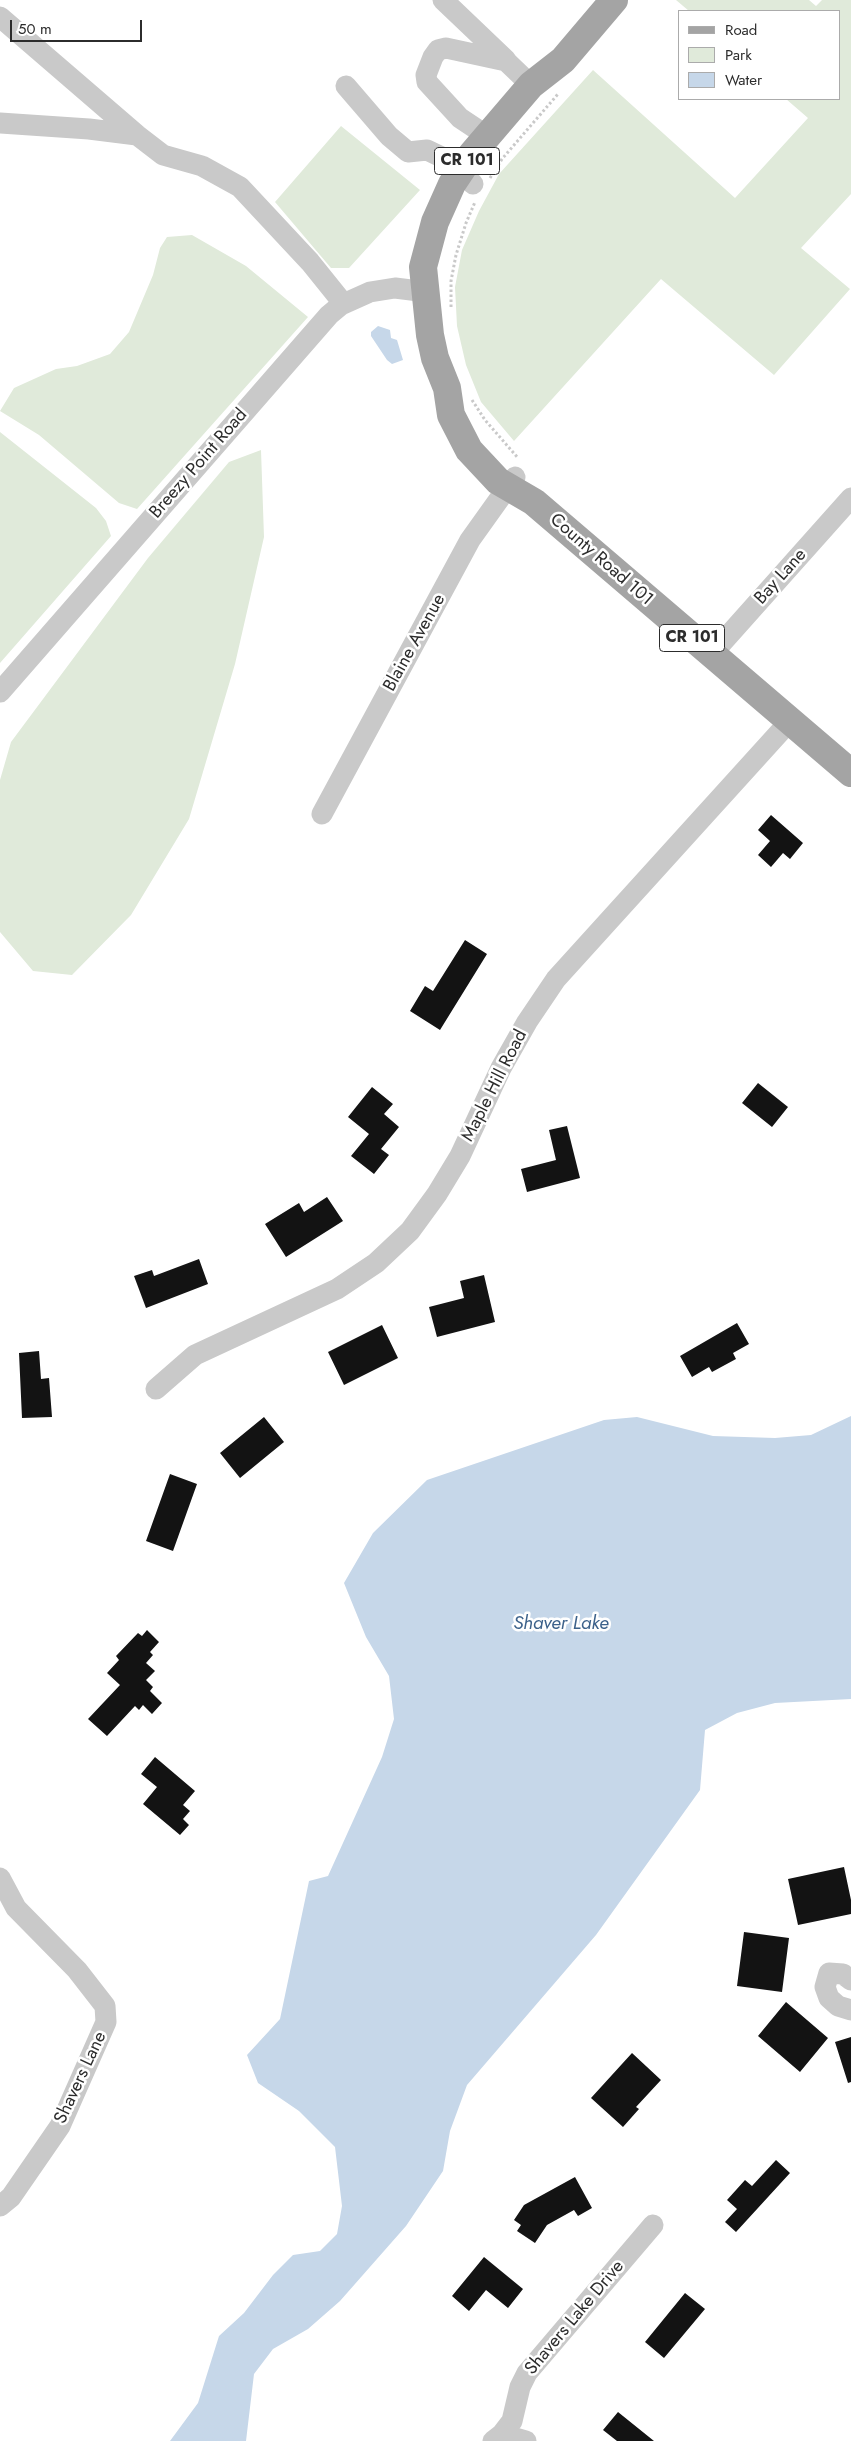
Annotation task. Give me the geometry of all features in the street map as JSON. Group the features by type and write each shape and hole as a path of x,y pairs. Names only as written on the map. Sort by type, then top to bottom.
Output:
{"main road":[{"name":"County Road 101","path":"474,184 487,136 531,85 563,60 614,0"},
{"name":"County Road 101","path":"563,60 550,88 494,152 474,184 444,200 429,242 423,267 430,335 436,358 458,391 456,397 484,442 515,475 534,502 789,722 851,773"}],"street":[{"path":"443,0 531,85"},
{"path":"0,17 137,135 163,154 202,166 240,187 310,262 343,304"},
{"path":"487,136 460,118 427,82 428,67 438,50 446,48 506,60"},
{"path":"346,86 389,136 408,152 427,150 452,162 474,184"},
{"path":"0,123 89,129 137,135"},
{"name":"Breezy Point Road","path":"0,692 320,324 343,304 370,292 395,288 427,292"},
{"name":"Blaine Avenue","path":"322,814 470,540 515,475"},
{"name":"Bay Lane","path":"711,655 851,498"},
{"name":"Maple Hill Road","path":"156,1389 195,1356 337,1289 376,1263 410,1232 438,1194 456,1163 501,1068 527,1022 556,979 789,722"},
{"name":"Shavers Lane","path":"0,1878 16,1908 76,1970 105,2006 106,2022 60,2126 11,2197 0,2206"},
{"path":"851,1980 843,1974 829,1973 825,1986 829,1998 838,2006 851,2010"},
{"name":"Shavers Lake Drive","path":"498,2438 512,2420 520,2387 528,2373 653,2225"},
{"path":"498,2438 526,2441"}],"path":[{"path":"451,314 451,281 474,184 514,146"},
{"path":"458,391 485,420 515,475"}],"green space":[{"path":"676,0 809,0 816,6 822,0 851,0 851,194 801,248 850,289 774,375 661,279 514,441 481,402 466,365 457,326 455,287 462,250 479,211 499,174 593,70 735,198 808,118 787,100 841,100 841,10 688,10"},
{"path":"341,126 420,190 349,268 331,268 275,202"},
{"path":"192,235 246,266 308,317 137,509 119,503 39,435 0,411 14,388 56,369 77,366 110,354 129,332 153,275 160,248 167,237"},
{"path":"0,432 96,508 106,521 111,536 0,663"},
{"path":"261,450 264,537 235,664 189,819 131,915 72,975 33,971 0,932 0,780 11,742 148,558 229,462"}],"water":[{"path":"378,326 390,330 391,338 397,340 403,360 392,364 387,360 371,336 371,332"},
{"name":"Shaver Lake","path":"851,1416 851,1699 775,1703 737,1713 705,1730 700,1790 596,1935 467,2085 450,2131 443,2171 406,2226 340,2301 308,2329 273,2349 254,2374 246,2441 170,2441 198,2403 219,2336 244,2313 273,2275 293,2255 320,2251 337,2234 342,2206 335,2147 299,2111 258,2083 247,2055 280,2019 309,1881 328,1876 382,1757 394,1719 389,1676 366,1637 344,1583 373,1533 427,1480 604,1420 637,1417 713,1436 775,1438 811,1435"}],"building":[{"path":"771,815 803,843 790,859 783,853 771,867 758,855 770,841 758,830"},
{"path":"465,940 487,954 440,1030 410,1011 425,986 433,991"},
{"path":"758,1083 788,1107 772,1127 742,1103"},
{"path":"372,1087 393,1104 384,1114 399,1127 381,1149 389,1155 374,1174 351,1156 369,1134 348,1117"},
{"path":"567,1126 580,1178 527,1192 521,1169 556,1160 549,1130"},
{"path":"327,1197 343,1221 286,1257 265,1224 299,1203 304,1212"},
{"path":"199,1259 208,1284 146,1308 134,1276 152,1270 154,1276"},
{"path":"484,1275 495,1322 437,1337 429,1307 464,1298 460,1281"},
{"path":"737,1323 749,1344 733,1353 736,1359 712,1372 709,1367 692,1377 680,1356"},
{"path":"382,1325 398,1358 344,1385 328,1352"},
{"path":"39,1351 41,1379 49,1378 52,1417 22,1418 19,1353"},
{"path":"264,1417 284,1442 240,1478 220,1453"},
{"path":"170,1474 197,1484 173,1551 146,1541"},
{"path":"147,1630 159,1642 150,1652 153,1655 146,1663 155,1671 146,1680 153,1687 150,1691 162,1703 152,1714 143,1705 139,1710 135,1706 107,1736 88,1719 120,1685 107,1673 119,1660 116,1656 138,1633 142,1636"},
{"path":"155,1757 195,1791 183,1805 190,1811 183,1819 189,1825 180,1835 143,1804 157,1787 141,1774"},
{"path":"844,1867 851,1900 851,1914 798,1925 788,1879"},
{"path":"744,1932 789,1938 782,1992 737,1986"},
{"path":"786,2002 828,2038 800,2072 758,2036"},
{"path":"851,2037 851,2082 848,2083 835,2042"},
{"path":"632,2053 661,2080 636,2107 639,2109 623,2127 591,2098"},
{"path":"776,2160 790,2173 736,2232 725,2222 737,2209 727,2200 745,2180 752,2186"},
{"path":"575,2177 592,2208 578,2216 574,2210 547,2225 535,2243 517,2231 521,2225 514,2220 524,2205"},
{"path":"484,2257 523,2289 508,2308 486,2290 469,2311 452,2296"},
{"path":"685,2293 705,2309 664,2358 645,2342"},
{"path":"618,2412 654,2441 617,2441 603,2430"}]}
